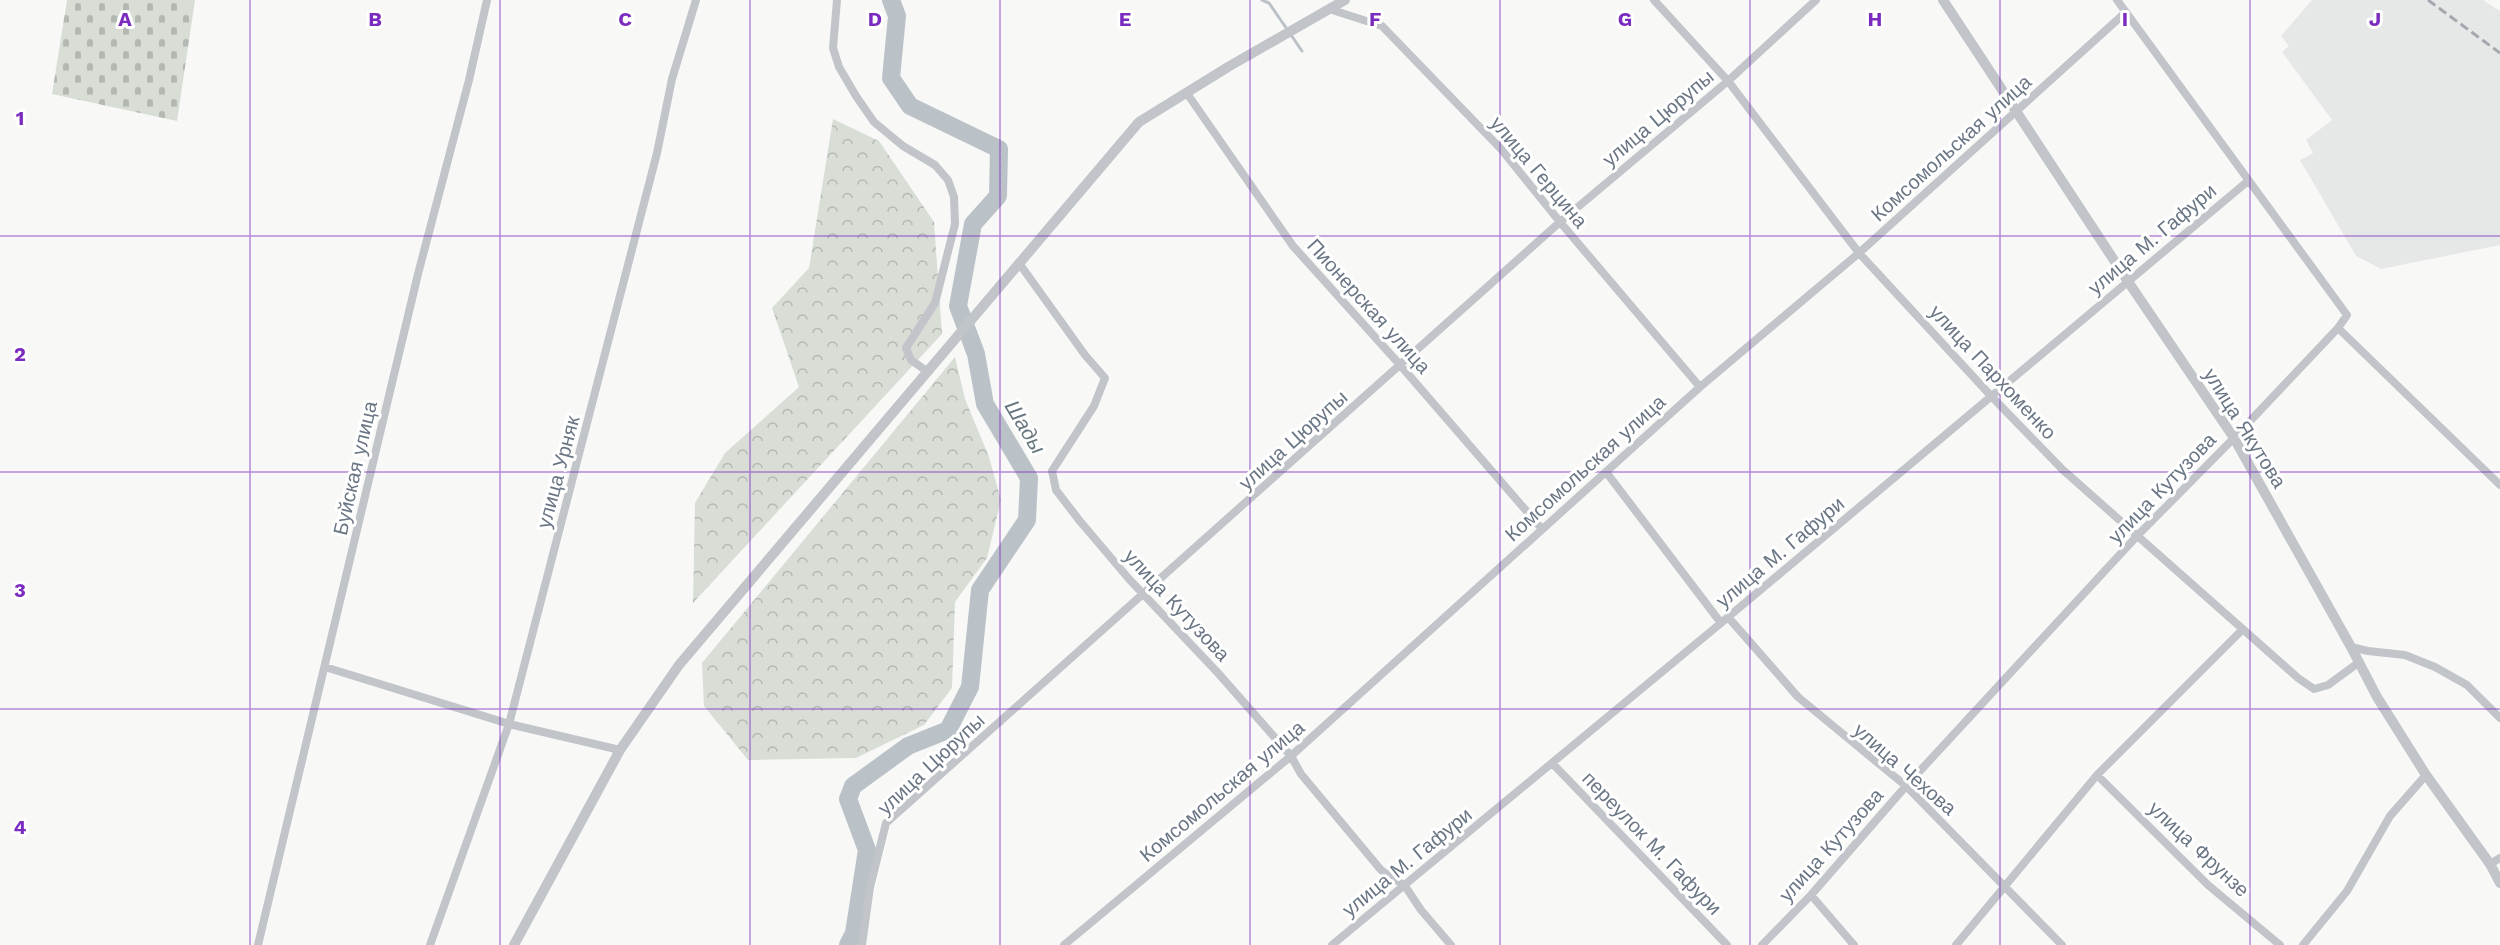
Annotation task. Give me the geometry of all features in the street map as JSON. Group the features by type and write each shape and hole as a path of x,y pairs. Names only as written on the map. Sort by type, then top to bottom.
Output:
{"street":[{"name":"Буйская улица","path":"258,945 418,274 469,80 487,0"},
{"name":"улица Урняк","path":"430,945 509,724 657,153 672,80 696,0"},
{"path":"837,0 833,48 839,67 856,96 874,122 903,146 935,165 948,180 954,196 955,224 935,303 906,348 912,360 927,372"},
{"path":"514,945 620,750 679,665 1139,122 1186,92 1345,0"},
{"name":"улица Пархоменко","path":"1654,0 1728,81 1859,253 2063,470 2298,678 2314,689 2328,686 2358,663"},
{"name":"улица Цюрупы","path":"862,945 870,887 886,823 1560,222 1728,81 1816,0"},
{"name":"улица Якутова","path":"1943,0 2234,438 2351,646 2377,697 2426,775 2490,864 2500,883"},
{"path":"2117,0 2347,315 2338,328 2500,485"},
{"name":"улица Герцина","path":"1329,9 1382,26 1501,149 1700,387"},
{"name":"Комсомольская улица","path":"1064,945 1291,756 1700,387 1859,253 2126,12"},
{"name":"Пионерская улица","path":"1186,92 1293,246 1401,366 1542,529"},
{"name":"улица М. Гафури","path":"1332,945 1992,397 2127,280 2248,181"},
{"name":"улица Кутузова","path":"1019,263 1085,355 1105,378 1094,406 1052,471 1056,490 1143,595 1218,673 1291,756 1301,774 1381,870 1405,886 1421,910 1451,945"},
{"name":"улица Кутузова","path":"1762,945 1811,895 1906,786 2137,536 2338,328"},
{"name":"улица Чехова","path":"1606,472 1724,620 1798,697 1906,786 2062,945"},
{"path":"1956,945 2097,775 2243,629"},
{"path":"2351,646 2368,651 2406,655 2435,667 2467,685 2500,718"},
{"path":"325,668 509,724 620,750"},
{"name":"переулок М. Гафури","path":"1552,763 1727,945"},
{"name":"улица Фрунзе","path":"2097,775 2208,885 2280,945"},
{"path":"2303,945 2347,891 2390,816 2426,775"},
{"path":"2490,864 2500,858"},
{"path":"1811,895 1854,945"}],"shaded area":[{"path":"2312,0 2483,0 2500,11 2500,245 2381,269 2356,256 2300,160 2313,153 2306,140 2332,120 2282,52 2289,46 2281,36"}],"green space":[{"path":"67,0 195,0 177,121 52,94"},
{"path":"833,119 879,141 934,222 942,334 693,603 695,503 725,453 799,387 772,308 809,268"},
{"path":"955,357 965,399 989,457 1001,500 987,558 955,602 952,688 924,725 856,758 748,760 704,706 702,663"}],"waterway":[{"name":"Шады","path":"848,945 854,933 867,850 848,799 853,786 908,746 948,730 970,687 980,590 1027,520 1029,478 985,404 976,354 958,306 973,224 998,196 999,149 910,106 891,78 897,16 891,0"},
{"path":"1262,0 1269,3 1302,51"}],"railway":[{"path":"2428,0 2500,53"}]}
